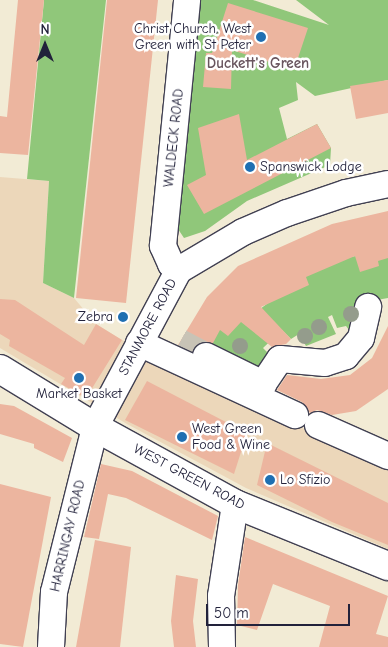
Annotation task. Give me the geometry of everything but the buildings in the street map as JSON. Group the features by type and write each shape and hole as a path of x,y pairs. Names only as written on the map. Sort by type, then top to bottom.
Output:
{"main road":[{"name":"WEST GREEN ROAD","path":"0,368 12,381 235,504 388,566"}],"street":[{"name":"WALDECK ROAD","path":"179,270 171,264 163,246 187,0"},
{"name":"STANMORE ROAD","path":"95,427 179,270 243,232 287,213 346,193 388,184"},
{"path":"206,356 263,384 280,359 324,363 346,356 361,338 368,307"},
{"path":"144,335 180,342"},
{"path":"144,335 306,420 388,456"},
{"name":"HARRINGAY ROAD","path":"51,647 54,592 95,427"},
{"path":"222,647 221,596 235,504"}],"shaded area":[{"path":"0,177 49,181 43,283 74,298 96,324 122,340 388,470 388,549 246,488 127,424 0,348"}],"green space":[{"path":"44,0 106,0 74,298 43,283 49,181 27,179"},
{"path":"199,0 253,0 329,25 296,0 388,0 388,80 315,96 296,82 298,100 279,108 287,139 317,124 331,148 330,165 247,201 205,231 184,238 178,229"},
{"path":"388,250 388,298 360,303 359,327 349,330 346,326 337,328 332,315 328,317 336,334 306,346 299,334 291,339 282,330 263,348 272,357 262,376 209,351 216,330 252,315 303,277 345,258"}],"tunnel":[{"path":"180,342 206,356"}],"place":[{"name":"Christ Church, West Green with St Peter","path":"261,37"},
{"name":"Spanswick Lodge","path":"250,167"},
{"name":"Zebra","path":"123,317"},
{"name":"Market Basket","path":"79,378"},
{"name":"West Green Food & Wine","path":"182,437"},
{"name":"Lo Sfizio","path":"270,480"}],"district":[{"name":"Duckett's Green","path":"258,64"}]}
